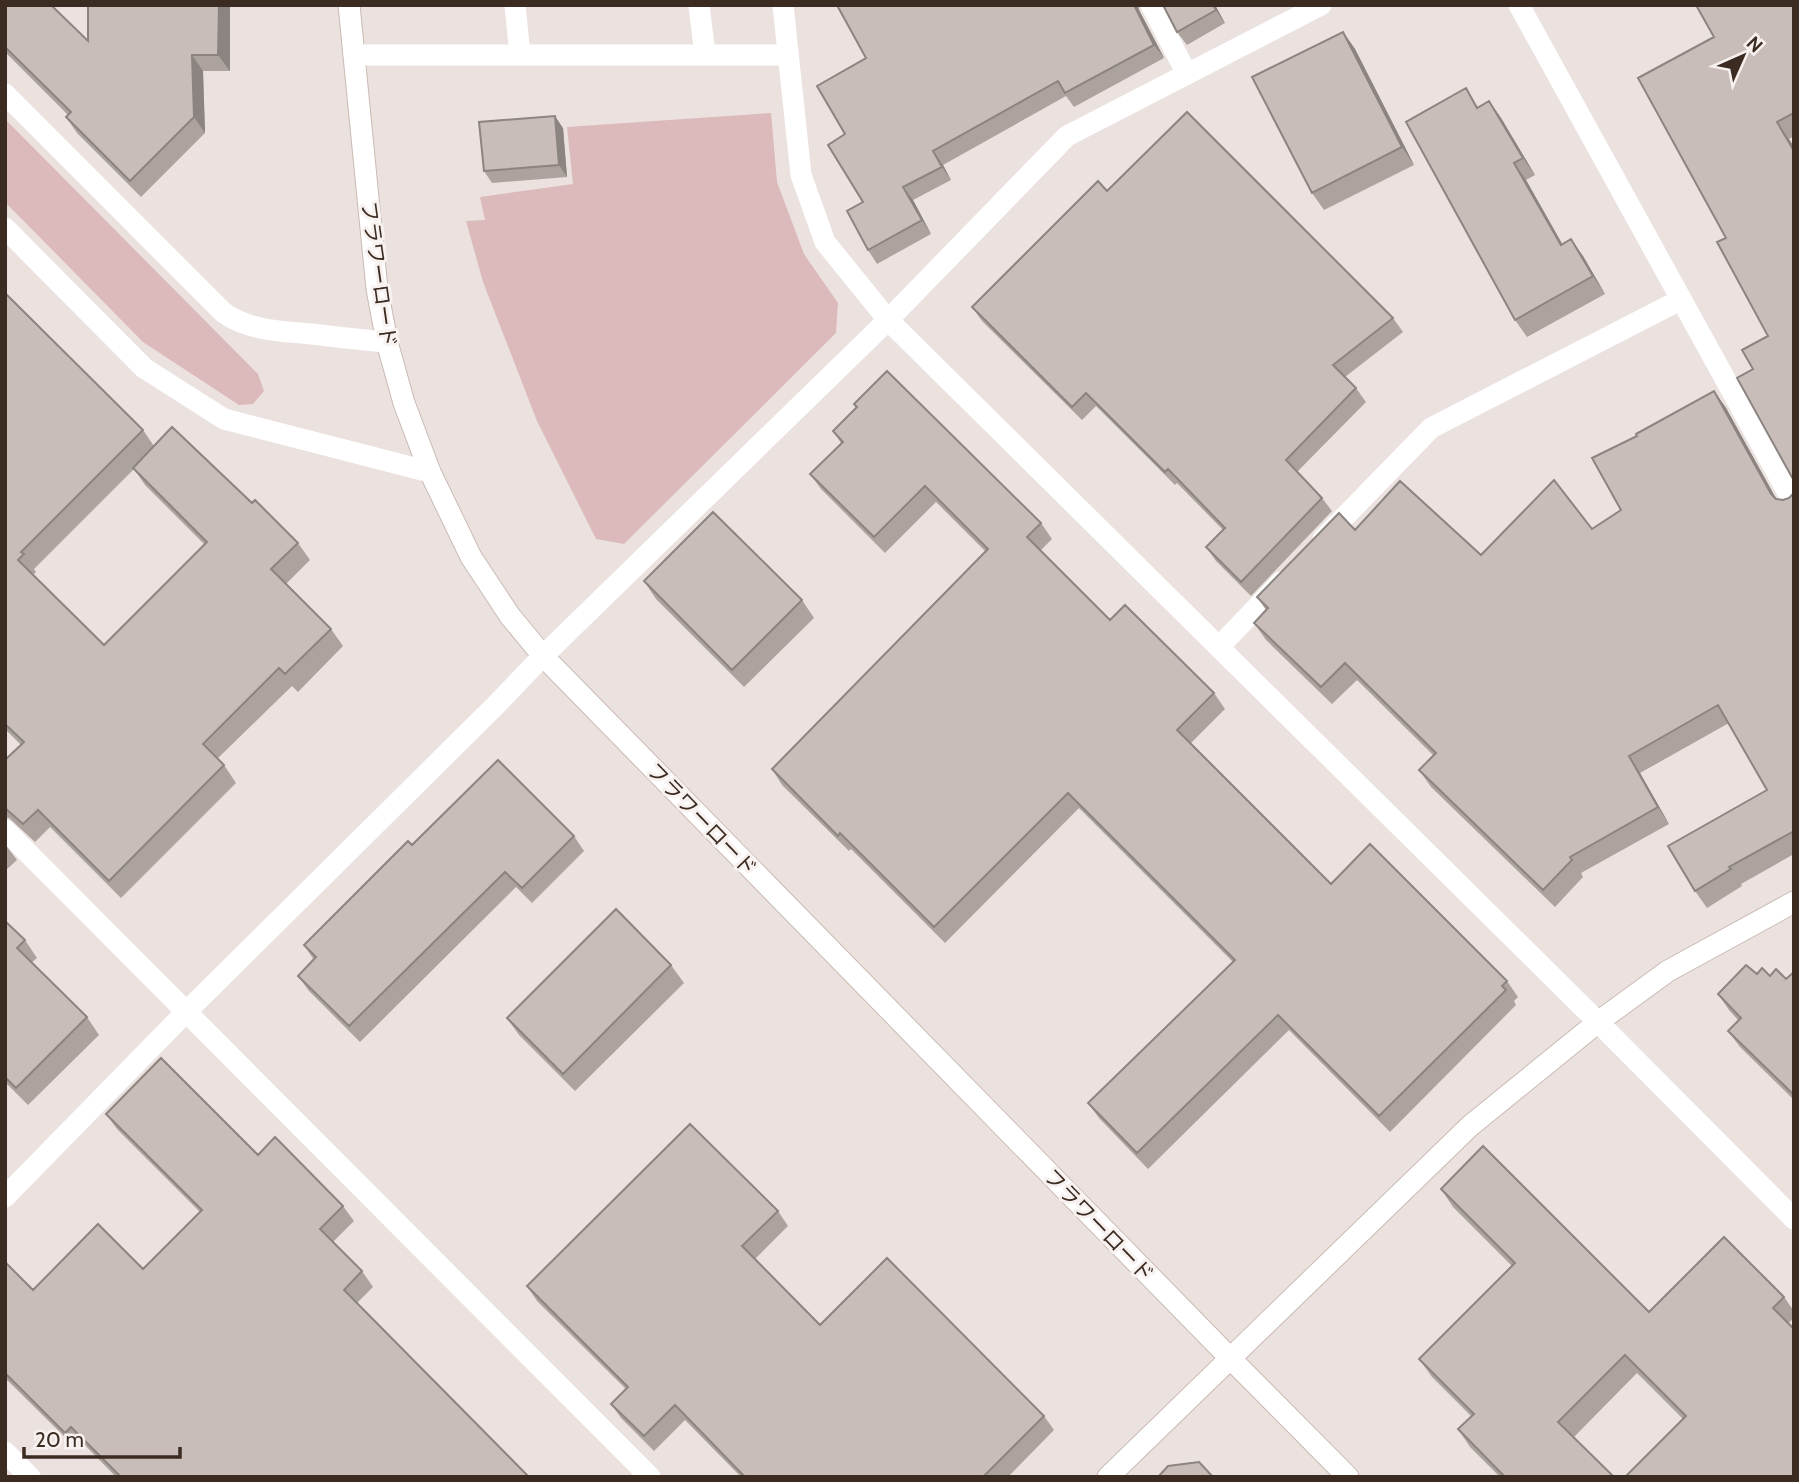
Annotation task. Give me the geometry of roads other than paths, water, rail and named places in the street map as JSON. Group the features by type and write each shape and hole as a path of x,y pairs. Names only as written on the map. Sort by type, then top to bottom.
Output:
{"street":[{"name":"フラワーロード","path":"349,5 377,289 387,342 404,403 430,472 471,557 510,616 543,656 1348,1477"},
{"path":"515,5 520,55"},
{"path":"699,5 705,55"},
{"path":"783,5 800,175 825,242 888,320 1794,1219"},
{"path":"1151,5 1187,75"},
{"path":"5,1197 185,1013 543,656 888,320 1067,136 1321,5"},
{"path":"1519,5 1794,504"},
{"path":"354,55 788,55"},
{"path":"5,94 231,318 261,328 387,342"},
{"path":"5,228 144,368 224,419 430,472"},
{"path":"1219,647 1431,428 1681,300"},
{"path":"5,830 650,1477"},
{"path":"1108,1477 1470,1126 1598,1022 1668,971 1794,902"},
{"path":"5,1452 30,1477"}]}
